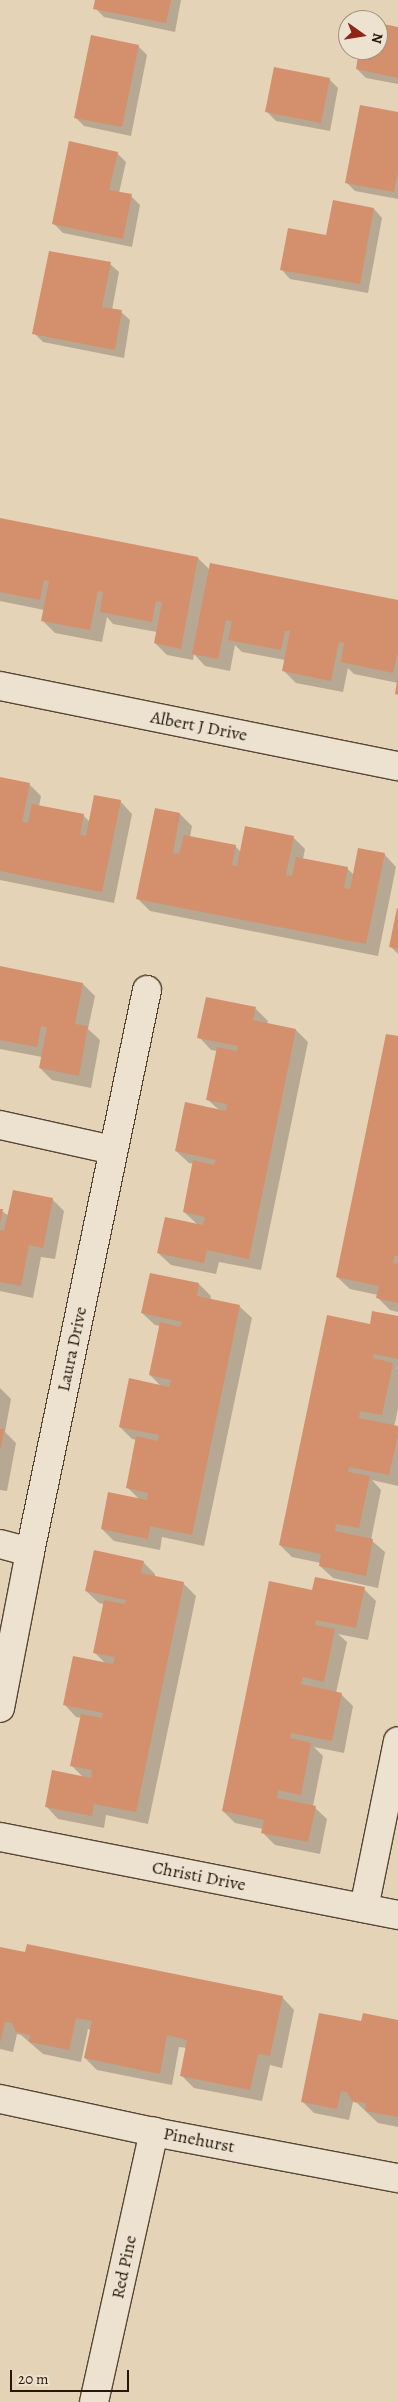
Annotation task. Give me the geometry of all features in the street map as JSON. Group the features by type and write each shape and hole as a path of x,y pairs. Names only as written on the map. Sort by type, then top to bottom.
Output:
{"street":[{"name":"Albert J Drive","path":"0,686 398,766"},
{"name":"Laura Drive","path":"0,1708 30,1552 147,990"},
{"path":"0,1125 114,1150"},
{"path":"0,1544 30,1552"},
{"path":"364,1908 398,1741"},
{"name":"Christi Drive","path":"0,1837 398,1915"},
{"name":"Pinehurst","path":"0,2099 154,2132 398,2178"},
{"name":"Red Pine","path":"94,2402 154,2132"}],"building":[{"path":"95,0 171,0 166,23 93,9"},
{"path":"388,25 398,27 398,78 356,69 357,60 388,60"},
{"path":"91,35 139,45 122,127 74,118"},
{"path":"274,67 330,78 321,123 265,112"},
{"path":"360,105 398,112 398,171 394,192 345,183"},
{"path":"69,141 118,152 109,190 132,194 123,239 52,224"},
{"path":"333,200 374,208 360,284 280,270 288,228 326,235"},
{"path":"49,251 111,262 102,307 122,310 115,350 32,334"},
{"path":"0,518 198,557 181,649 154,643 162,602 156,601 152,622 100,612 103,592 98,591 90,630 41,621 49,581 44,580 40,600 0,592"},
{"path":"210,563 398,600 398,652 393,673 341,662 344,643 339,642 331,681 282,671 290,631 285,631 281,650 228,640 232,621 226,620 218,659 192,654"},
{"path":"398,681 398,695 395,694"},
{"path":"0,777 30,783 22,822 28,823 32,804 84,814 80,835 86,836 94,795 121,800 102,892 0,871"},
{"path":"155,808 180,813 173,853 179,854 184,835 236,845 232,865 237,866 245,826 294,836 286,875 292,876 296,857 348,867 344,888 350,889 358,848 385,853 366,944 136,899"},
{"path":"398,909 398,949 389,947"},
{"path":"0,966 83,983 75,1024 88,1026 79,1076 39,1068 47,1027 41,1026 37,1047 0,1040"},
{"path":"206,997 256,1007 253,1020 296,1029 249,1259 207,1250 204,1263 157,1253 165,1217 203,1225 205,1217 183,1212 193,1160 214,1165 216,1160 175,1151 185,1102 226,1111 227,1104 206,1100 217,1047 237,1051 238,1046 197,1038"},
{"path":"386,1034 398,1036 398,1256 394,1256 393,1263 398,1264 398,1303 376,1298 379,1286 336,1277"},
{"path":"13,1190 53,1198 43,1248 29,1245 21,1286 0,1282 0,1230 4,1231"},
{"path":"0,1209 3,1209 1,1222 0,1222"},
{"path":"150,1273 199,1283 197,1296 240,1305 192,1535 150,1526 148,1539 101,1529 108,1492 147,1500 148,1493 126,1488 136,1436 158,1441 159,1435 119,1427 129,1378 169,1387 171,1380 149,1375 160,1322 180,1327 182,1322 141,1313"},
{"path":"372,1311 398,1316 398,1359 374,1354 373,1358 393,1363 382,1415 360,1411 359,1418 398,1426 398,1435 389,1475 349,1467 348,1472 370,1476 359,1528 336,1524 335,1531 373,1539 366,1576 319,1566 321,1554 279,1545 327,1315 370,1324"},
{"path":"0,1429 4,1429 1,1448 0,1448"},
{"path":"94,1550 144,1561 141,1573 184,1582 136,1812 94,1804 92,1816 45,1807 52,1770 91,1778 92,1770 70,1766 81,1714 102,1718 103,1713 63,1705 73,1656 113,1664 115,1657 93,1653 104,1600 124,1604 126,1600 85,1591"},
{"path":"315,1577 365,1587 356,1628 316,1620 315,1625 335,1629 324,1682 303,1677 301,1684 342,1693 332,1741 291,1733 290,1738 311,1743 301,1795 278,1790 277,1798 316,1806 308,1842 261,1833 264,1820 222,1811 269,1581 312,1590"},
{"path":"27,1944 283,1996 270,2056 258,2054 250,2090 180,2076 187,2040 167,2035 160,2074 84,2058 92,2021 76,2018 69,2050 29,2042 30,2035 16,2032 12,2023 5,2022 0,2043 0,1947 25,1952"},
{"path":"319,2013 361,2021 363,2013 398,2020 398,2117 365,2111 366,2103 352,2101 347,2092 341,2091 337,2109 301,2102"}]}
